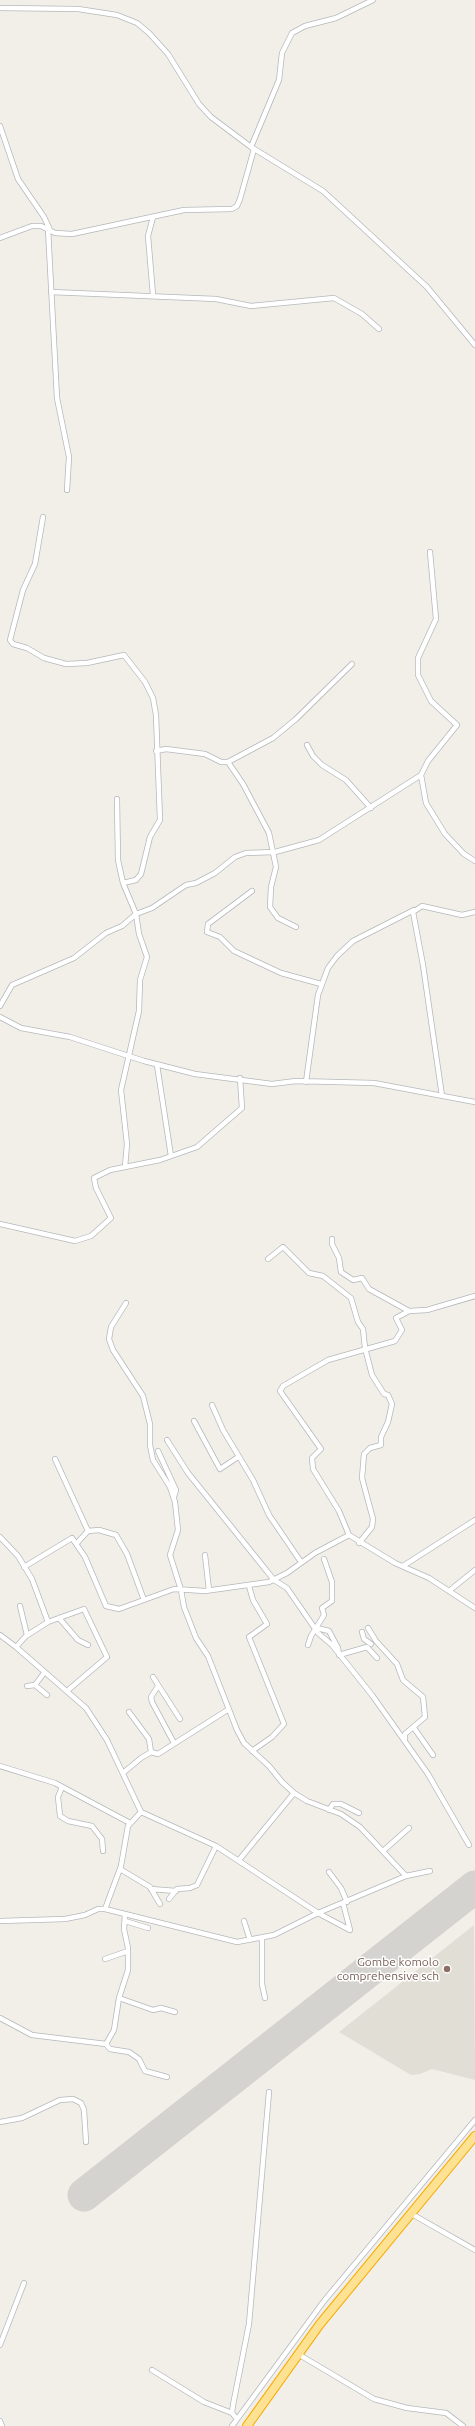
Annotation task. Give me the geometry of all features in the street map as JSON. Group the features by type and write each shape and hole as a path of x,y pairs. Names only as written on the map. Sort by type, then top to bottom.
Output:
{"highway":[{"path":"247,2426 298,2354 346,2291 475,2136"}],"street":[{"path":"0,238 32,226 59,234 72,234 184,210 235,207 240,199 252,148 279,80 282,53 292,33 304,26 336,18 373,0"},
{"path":"0,8 66,8 117,15 131,20 149,33 168,54 205,111 227,131 252,148 323,191 427,287 475,346"},
{"path":"0,126 18,179 44,217 49,230 56,398 62,435 69,457 67,490"},
{"path":"153,217 148,236 153,295"},
{"path":"51,292 153,295 216,299 251,306 334,298 362,314 379,330"},
{"path":"43,517 35,564 23,590 10,640 13,644 27,648 44,658 66,664 87,663 124,655 145,682 153,698 157,720 156,751 160,820 150,836 141,874 136,880 123,883"},
{"path":"0,1006 12,985 74,958 106,933 122,926 136,914 152,908 186,885 196,884 216,873 239,855 274,852 318,840 371,808 421,775 428,760 457,725 431,701 418,675 418,658 436,619 430,552"},
{"path":"156,751 166,749 204,754 221,762 228,762 273,738 296,719 352,664"},
{"path":"307,745 313,756 322,765 346,780 371,808"},
{"path":"228,762 267,828 274,852 276,867 271,887 270,907 278,918 296,927"},
{"path":"421,775 426,803 445,834 464,854 475,861"},
{"path":"117,799 118,864 123,883 136,914 140,939 147,957 140,980 139,1011 127,1055 120,1090 127,1144 125,1167"},
{"path":"252,891 208,924 207,932 220,937 234,951 281,973 321,984"},
{"path":"306,1082 321,984 328,968 346,946 414,910 428,906 449,914 462,915 475,912"},
{"path":"414,910 442,1096"},
{"path":"0,1017 21,1028 70,1037 156,1065 195,1074 240,1078 272,1084 306,1082 374,1083 475,1102"},
{"path":"156,1065 171,1156"},
{"path":"0,1224 69,1240 85,1239 110,1218 96,1189 94,1178 104,1172 171,1156 197,1147 242,1108 240,1078"},
{"path":"332,1240 332,1244 339,1258 341,1272 353,1280 362,1278 369,1289 409,1312"},
{"path":"268,1259 283,1247 309,1274 323,1276 351,1298 358,1322 363,1329 365,1348 372,1375 384,1394 388,1395 392,1404 388,1422 381,1437 381,1445 370,1448 364,1454 362,1478 374,1519 372,1527 359,1543"},
{"path":"475,1296 427,1310 409,1312 396,1318 402,1330 395,1341 365,1348 328,1360 282,1386 280,1391 321,1449 310,1462 316,1475 339,1511 349,1535 359,1543 429,1578 475,1608"},
{"path":"126,1302 111,1326 109,1338 113,1350 143,1396 150,1424 150,1445 153,1460 174,1497 178,1530 170,1555 182,1590 184,1607 192,1629 208,1656 242,1739 294,1793 329,1810 341,1814 360,1827 406,1876"},
{"path":"212,1405 223,1430 269,1515 301,1562"},
{"path":"194,1421 220,1469 238,1457"},
{"path":"167,1440 191,1477 274,1580 287,1588 316,1629 372,1695 440,1794 469,1845"},
{"path":"158,1451 176,1490 174,1497"},
{"path":"55,1459 88,1531"},
{"path":"403,1566 475,1520"},
{"path":"77,1543 88,1531 99,1530 116,1535 127,1554 144,1600"},
{"path":"24,1566 72,1538 77,1543 106,1606 119,1609 174,1589 210,1590 249,1586 274,1580 301,1562 349,1535"},
{"path":"0,1537 24,1566 32,1579 48,1622"},
{"path":"205,1555 210,1590"},
{"path":"308,1645 324,1616 322,1608 332,1601 332,1582 324,1559"},
{"path":"449,1591 475,1570"},
{"path":"249,1586 254,1600 267,1624 249,1637 284,1724 272,1737 252,1751"},
{"path":"20,1606 27,1635"},
{"path":"16,1647 27,1635 48,1622 84,1609 107,1657 67,1691"},
{"path":"59,1618 78,1640 88,1645"},
{"path":"368,1628 376,1641 397,1664 403,1680 423,1697 426,1717 404,1735 406,1743"},
{"path":"316,1629 329,1631 339,1655"},
{"path":"362,1632 364,1638 378,1658"},
{"path":"0,1635 16,1647 86,1708 108,1740 141,1812 216,1846 240,1860 318,1913 350,1930 341,1888 329,1872"},
{"path":"339,1655 369,1645 376,1641"},
{"path":"35,1685 44,1672"},
{"path":"153,1677 180,1719"},
{"path":"27,1686 35,1685 47,1695"},
{"path":"158,1686 151,1697 152,1702 174,1744"},
{"path":"151,1752 158,1754 229,1709"},
{"path":"129,1712 149,1739 151,1752"},
{"path":"414,1728 433,1755"},
{"path":"123,1773 151,1752"},
{"path":"0,1766 38,1777 62,1787 130,1823"},
{"path":"62,1787 58,1797 60,1816 68,1821 92,1826 102,1839 103,1851"},
{"path":"240,1860 294,1793"},
{"path":"329,1810 333,1804 341,1804 360,1813"},
{"path":"105,1909 120,1869 126,1832 130,1823 141,1812"},
{"path":"384,1851 409,1828"},
{"path":"151,1889 176,1891 197,1885 216,1846"},
{"path":"120,1869 151,1889 160,1904"},
{"path":"0,1921 66,1919 85,1915 98,1909 105,1909 224,1940 237,1942 274,1935 318,1913 406,1876 430,1871"},
{"path":"169,1899 176,1891"},
{"path":"106,2044 114,2030 119,1998 128,1970 125,1914"},
{"path":"125,1921 148,1928"},
{"path":"244,1921 250,1940"},
{"path":"262,1937 262,1984 265,1998"},
{"path":"105,1960 128,1951"},
{"path":"119,1998 153,2010 161,2008 175,2012"},
{"path":"0,2018 32,2035 106,2044 110,2049 129,2052 139,2059 145,2071 167,2077"},
{"path":"232,2413 233,2398 249,2324 269,2092"},
{"path":"0,2122 22,2118 60,2100 74,2099 81,2103 84,2110 86,2142"},
{"path":"232,2426 324,2301 475,2120"},
{"path":"410,2213 475,2250"},
{"path":"0,2345 24,2283"},
{"path":"298,2354 374,2399 407,2408 446,2413 463,2426"},
{"path":"152,2370 207,2404 232,2413 236,2419"},
{"path":"0,2420 2,2426"}],"shaded area":[{"name":"Gombe komolo comprehensive sch","path":"474,1925 475,2080 432,2069 420,2074 411,2075 339,2032"}],"runway":[{"path":"84,2195 475,1887"}],"place":[{"name":"Gombe komolo comprehensive sch","path":"447,1969"}]}
